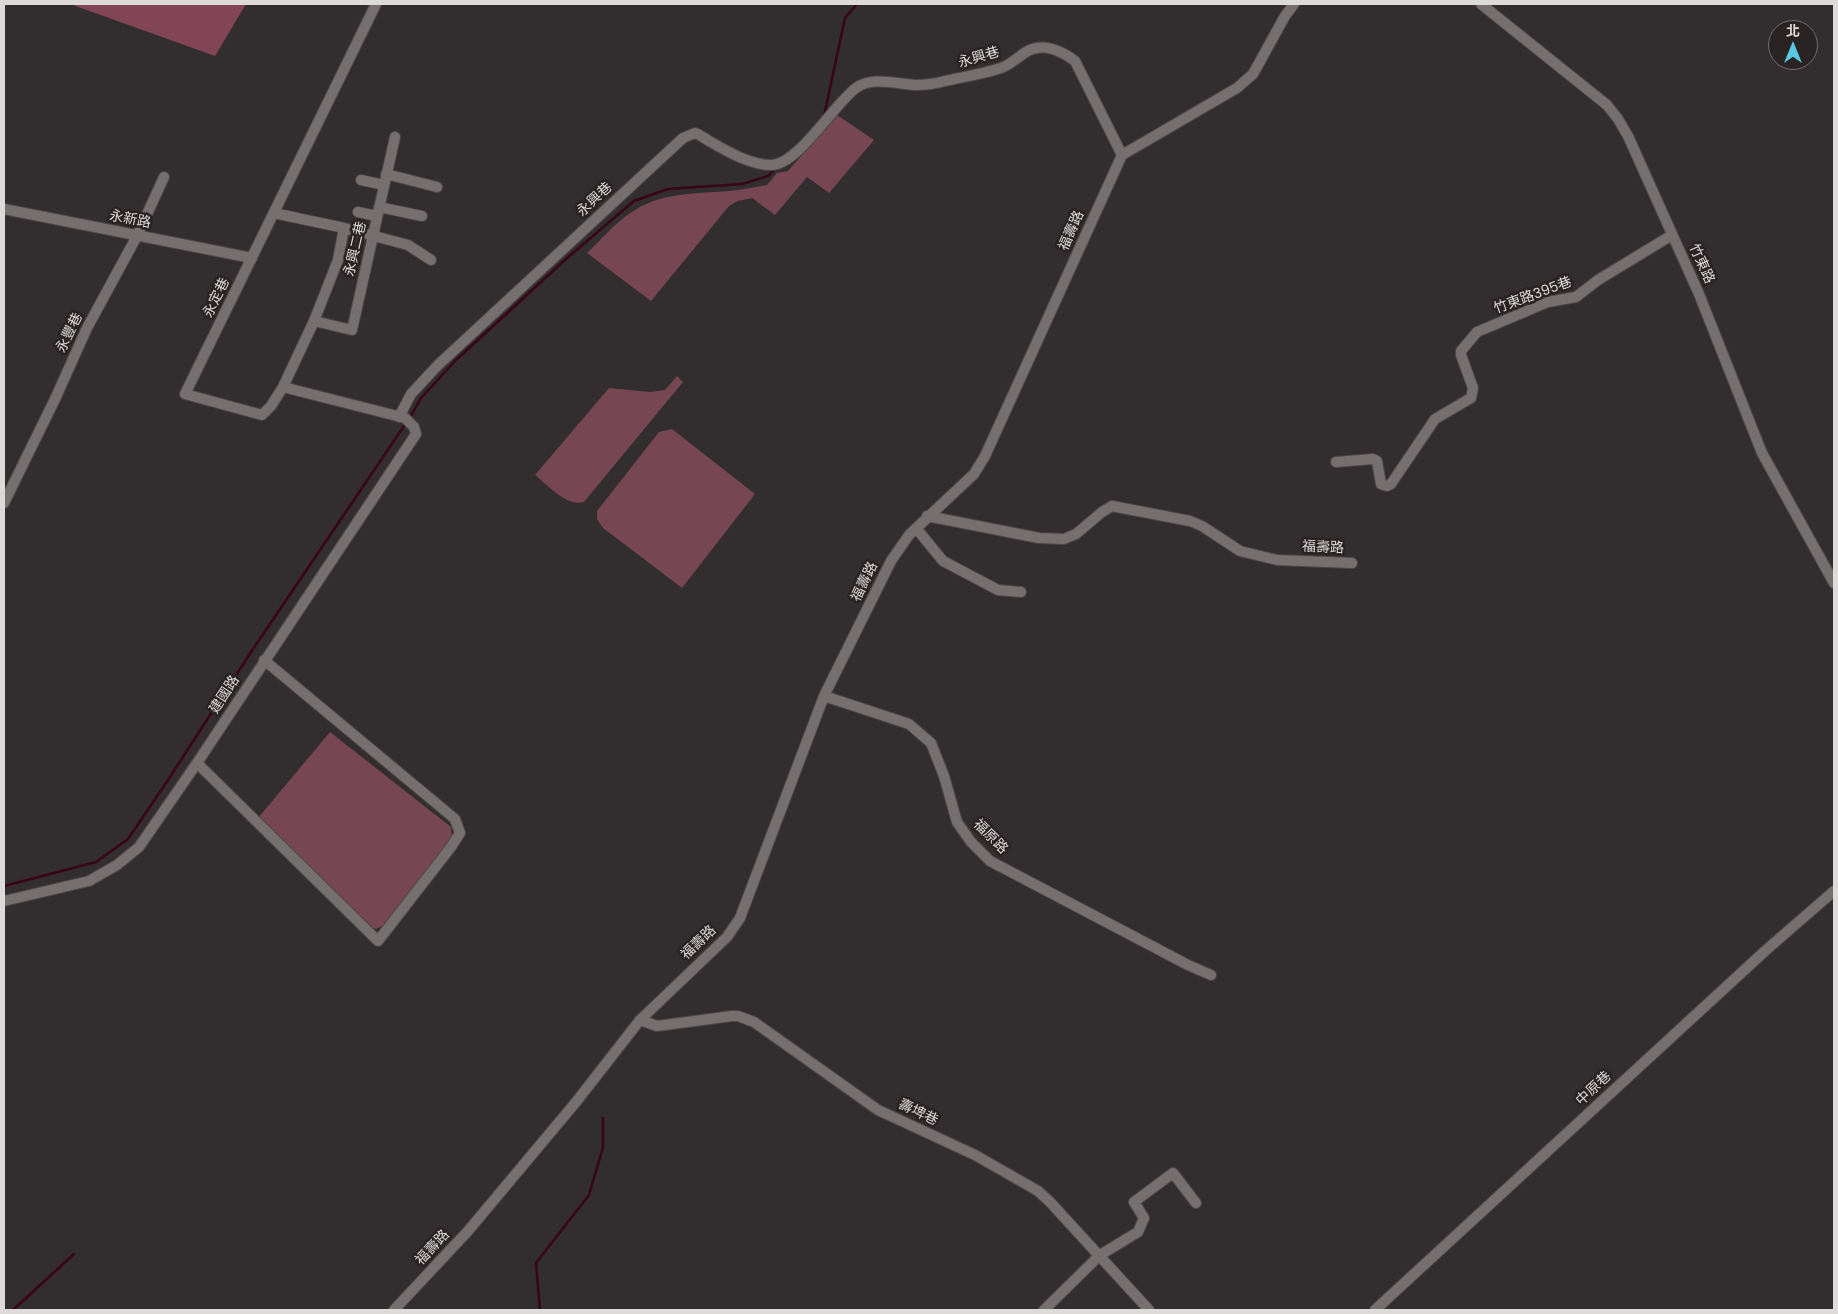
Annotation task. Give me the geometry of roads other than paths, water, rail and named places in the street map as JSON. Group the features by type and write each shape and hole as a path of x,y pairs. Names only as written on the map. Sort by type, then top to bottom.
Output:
{"street":[{"name":"永定巷","path":"283,388 271,406 262,415 185,394 376,4"},
{"path":"1122,155 1237,88 1253,74 1284,16 1294,4"},
{"name":"竹東路","path":"1480,4 1608,105 1618,119 1628,136 1702,302 1762,453 1834,583"},
{"name":"永興巷","path":"405,419 411,394 433,370 683,138 695,134 748,161 771,166 781,163 793,155 822,126 840,103 862,84 873,82 915,85 932,84 1001,68 1028,51 1038,47 1046,47 1063,52 1075,61 1122,155"},
{"name":"永興二巷","path":"314,321 352,330 395,137"},
{"name":"福壽路","path":"394,1310 468,1231 576,1102 640,1020 727,937 740,918 824,696 891,561 927,516 974,474 985,456 1122,155"},
{"name":"永豐巷","path":"4,503 87,328 137,236 164,177"},
{"path":"361,180 385,180 437,187"},
{"name":"永新路","path":"4,209 252,258"},
{"path":"358,212 422,216"},
{"path":"274,213 344,228 408,245 431,260"},
{"path":"344,228 338,260 314,321 283,388 405,419"},
{"name":"竹東路395巷","path":"1336,462 1373,459 1377,461 1381,484 1387,486 1391,484 1435,419 1471,398 1473,388 1461,351 1477,332 1548,302 1576,297 1598,280 1672,235"},
{"name":"建國路","path":"4,901 89,881 117,865 139,847 416,434 405,419"},
{"name":"福壽路","path":"927,516 1039,538 1064,539 1076,534 1112,506 1190,521 1202,526 1240,551 1277,560 1352,563"},
{"path":"916,528 943,561 998,590 1021,592"},
{"path":"197,763 378,942 451,847 460,833 455,819 264,660"},
{"name":"福原路","path":"824,696 908,724 931,742 944,776 957,822 971,842 990,861 1180,961 1211,975"},
{"name":"中原巷","path":"1375,1310 1765,951 1834,891"},
{"name":"壽埤巷","path":"640,1020 658,1026 738,1016 754,1022 878,1110 975,1155 1038,1191 1149,1310"},
{"path":"1044,1310 1100,1256 1138,1232 1144,1218 1134,1202 1173,1173 1196,1203"}],"waterway":[{"path":"824,116 845,18 857,4"},
{"path":"409,419 421,398 456,360 566,259 634,201 668,189 742,184 768,176 775,169"},
{"path":"4,886 96,862 128,839 251,652 406,423"},
{"path":"540,1310 536,1263 589,1195 603,1147 603,1118"},
{"path":"13,1310 74,1254"}]}
